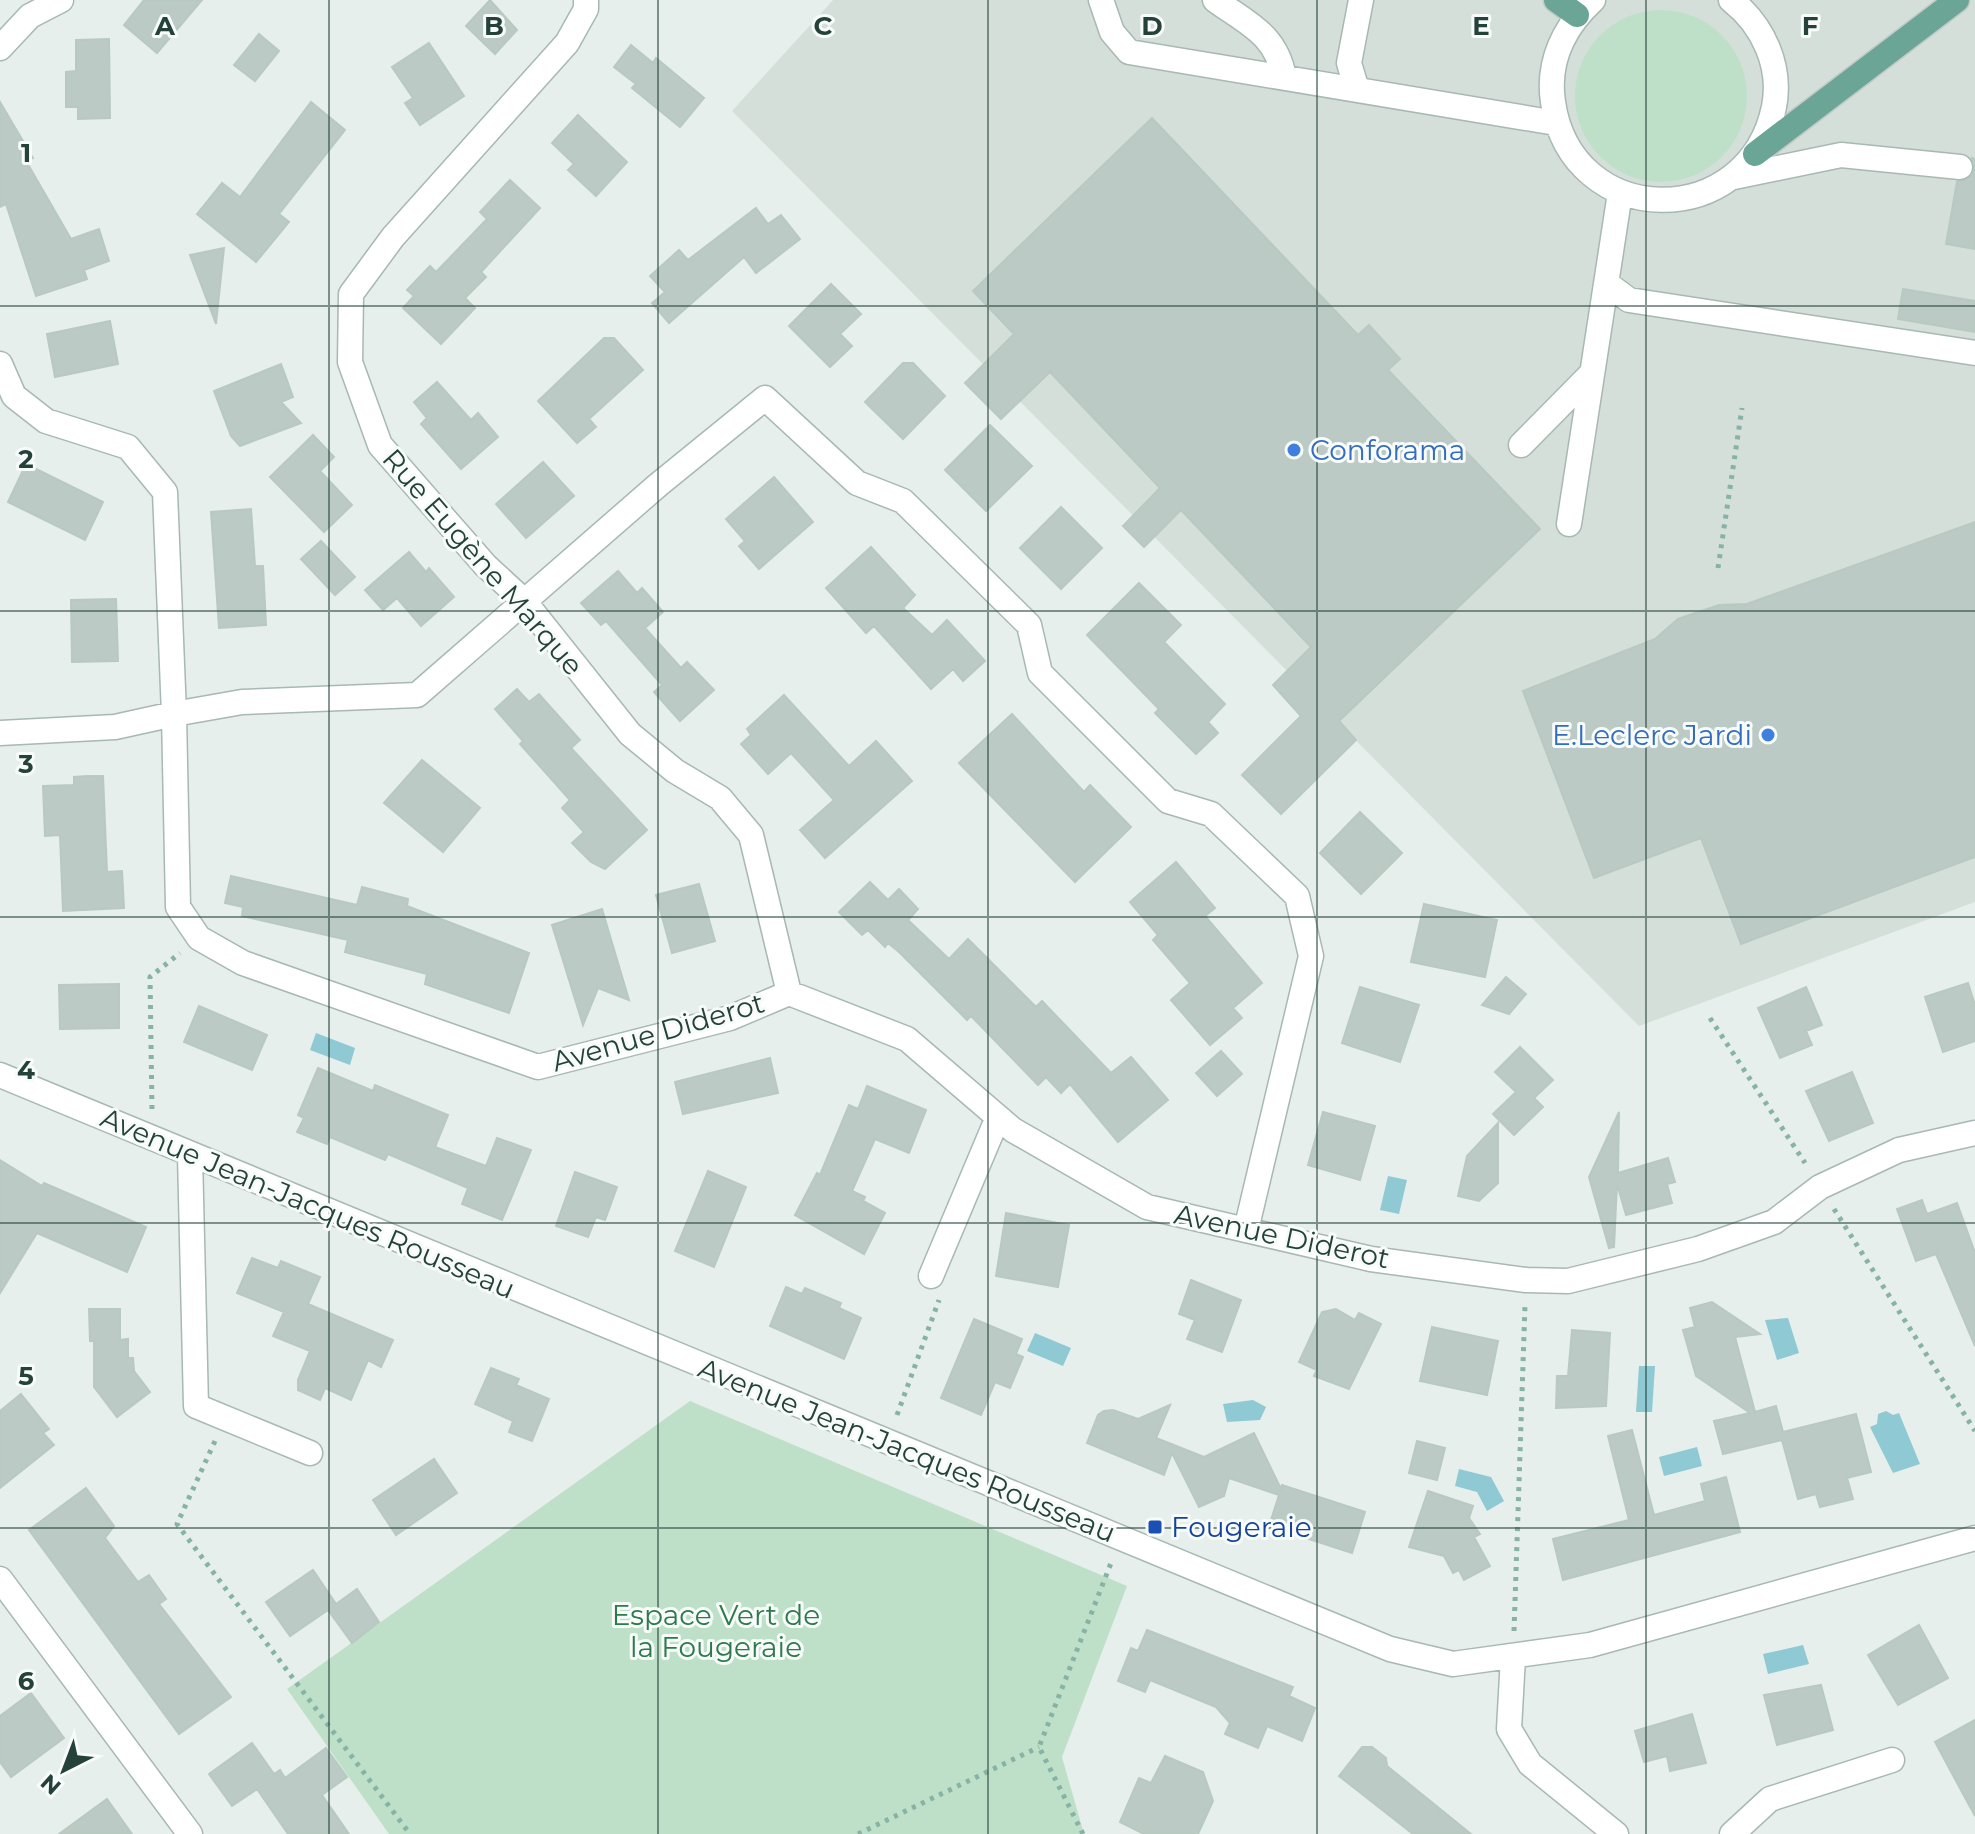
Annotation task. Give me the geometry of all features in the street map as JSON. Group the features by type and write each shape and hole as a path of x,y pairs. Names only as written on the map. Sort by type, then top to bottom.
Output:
{"main road":[{"path":"1556,0 1585,8"},
{"path":"1755,154 1957,0"}],"street":[{"path":"0,48 30,16 61,0"},
{"name":"Rue Eugène Marque","path":"586,0 586,9 567,43 393,237 351,294 350,362 380,445 485,565 524,601 630,734 675,771 720,798 751,835 789,993"},
{"path":"1101,0 1112,32 1129,52 1556,123"},
{"path":"1215,0 1270,39 1280,57 1284,77"},
{"path":"1357,90 1349,63 1361,0"},
{"path":"1585,8 1558,48 1550,85 1556,123 1580,164 1620,193 1649,200 1679,200 1708,192 1734,177 1755,154 1770,127 1776,96 1774,66 1763,37 1746,12 1731,0"},
{"path":"1734,177 1841,155 1960,167"},
{"path":"1569,524 1620,193"},
{"path":"1606,283 1629,300 1975,353"},
{"path":"0,364 14,396 46,421 128,447 165,492 174,714"},
{"path":"1521,445 1592,373"},
{"path":"0,733 115,727 242,702 417,695 765,398 857,483 903,501 1029,625 1040,673 1168,801 1211,814 1297,896 1311,956 1246,1230"},
{"name":"Avenue Diderot","path":"174,714 178,907 199,938 243,963 538,1067 730,1018 789,993 907,1039 1013,1130 1147,1207 1371,1259 1526,1280 1568,1281 1698,1249 1774,1222 1820,1187 1899,1150 1975,1133"},
{"name":"Avenue Jean-Jacques Rousseau","path":"0,1075 1390,1649 1453,1664 1590,1645 1975,1538"},
{"path":"931,1276 998,1117"},
{"path":"190,1155 196,1406 310,1453"},
{"path":"0,1579 190,1834"},
{"path":"1513,1657 1509,1729 1530,1764 1616,1834"},
{"path":"1732,1834 1770,1799 1892,1760"}],"path":[{"path":"1718,568 1742,408"},
{"path":"152,1138 150,977 199,938"},
{"path":"1710,1018 1975,1431"},
{"path":"887,1442 941,1296 931,1276"},
{"path":"1513,1657 1526,1280"},
{"path":"226,1418 177,1524 410,1834"},
{"path":"858,1834 1039,1747 1121,1538"},
{"path":"1039,1747 1083,1834"}],"shaded area":[{"path":"833,0 1975,0 1975,902 1639,1026 732,111"}],"green space":[{"path":"1661,10 1694,17 1722,35 1740,63 1747,96 1740,129 1722,157 1694,175 1661,182 1628,175 1600,157 1582,129 1575,96 1582,63 1600,35 1628,17"},
{"name":"Espace Vert de la Fougeraie","path":"690,1401 1127,1586 1062,1757 1084,1834 389,1834 287,1689"}],"water":[{"path":"316,1033 355,1048 350,1065 310,1050"},
{"path":"1388,1176 1407,1180 1399,1214 1380,1210"},
{"path":"1788,1318 1799,1353 1777,1360 1765,1320"},
{"path":"1035,1333 1071,1348 1063,1366 1027,1351"},
{"path":"1639,1366 1655,1366 1652,1412 1636,1412"},
{"path":"1253,1400 1266,1407 1260,1420 1227,1422 1223,1404"},
{"path":"1886,1411 1893,1415 1899,1413 1920,1464 1893,1473 1870,1427 1877,1424 1878,1414"},
{"path":"1697,1447 1702,1466 1664,1476 1659,1457"},
{"path":"1459,1469 1491,1477 1504,1501 1487,1511 1477,1492 1455,1486"},
{"path":"1803,1645 1809,1664 1768,1674 1763,1654"}],"building":[{"path":"144,0 202,0 157,53 124,25"},
{"path":"490,0 517,30 495,54 466,26"},
{"path":"259,34 279,51 255,81 234,65"},
{"path":"109,39 110,118 78,119 78,107 66,107 66,72 76,71 76,40"},
{"path":"429,43 464,96 420,125 405,103 413,98 392,67"},
{"path":"631,45 653,63 656,58 704,98 680,127 632,88 636,84 614,67"},
{"path":"0,102 33,158 26,161 71,239 99,229 109,261 84,270 87,279 36,296 6,204 0,207"},
{"path":"311,102 345,130 279,214 289,222 256,262 197,214 222,183 240,197"},
{"path":"578,115 627,162 596,196 568,170 574,164 552,143"},
{"name":"Conforama","path":"1152,118 1358,335 1369,325 1400,359 1388,370 1540,529 1339,721 1356,740 1281,814 1242,775 1301,716 1273,685 1311,647 1181,510 1144,547 1123,526 1160,488 1050,372 1001,419 965,383 1014,334 973,291"},
{"path":"1972,158 1975,159 1975,249 1946,244 1957,182 1973,175"},
{"path":"510,180 540,208 481,272 486,277 465,298 475,308 441,344 403,308 414,296 407,290 430,266 436,272 487,219 480,212"},
{"path":"756,208 768,224 781,215 800,239 756,273 744,257 669,323 652,303 665,292 650,276 679,250 688,260"},
{"path":"224,248 216,324 190,255"},
{"path":"831,284 861,314 840,334 852,346 830,367 789,326"},
{"path":"1903,289 1975,301 1975,332 1898,319"},
{"path":"110,321 118,364 55,377 47,334"},
{"path":"604,338 614,338 643,370 589,419 596,427 577,443 538,401"},
{"path":"903,363 913,363 945,396 903,439 865,402"},
{"path":"281,364 293,397 281,402 301,423 240,446 231,436 214,391"},
{"path":"437,382 471,420 478,413 498,437 461,469 421,424 427,418 414,402"},
{"path":"990,425 1032,466 986,511 945,470"},
{"path":"313,435 334,457 320,471 352,505 324,532 270,477"},
{"path":"543,462 574,496 526,538 496,504"},
{"path":"26,464 103,502 85,540 8,502"},
{"path":"774,477 813,522 759,569 739,546 745,541 726,519"},
{"path":"1061,507 1102,548 1061,589 1020,548"},
{"path":"251,509 255,566 263,566 266,625 219,628 211,512"},
{"name":"E.Leclerc Jardi","path":"1975,522 1975,857 1741,944 1701,838 1594,878 1523,691 1655,639 1678,619 1719,605 1747,604"},
{"path":"321,541 355,577 335,595 301,559"},
{"path":"871,547 915,595 903,608 932,635 947,620 985,661 963,681 953,669 931,689 874,626 866,633 826,588"},
{"path":"409,552 426,572 429,568 454,597 421,626 397,598 383,610 365,590"},
{"path":"618,571 637,593 642,588 663,612 645,628 681,668 687,662 714,690 680,721 654,692 662,685 606,621 601,625 581,603"},
{"path":"1139,583 1181,625 1164,642 1225,704 1208,722 1218,733 1196,754 1155,713 1159,709 1087,635"},
{"path":"116,599 118,661 72,662 71,600"},
{"path":"517,689 529,702 539,694 580,740 571,748 647,830 605,869 591,862 572,843 584,832 562,808 570,800 520,744 523,741 495,709"},
{"path":"784,695 849,766 876,741 912,781 825,858 800,830 834,800 791,753 768,774 741,744 751,735 747,729"},
{"path":"1012,714 1084,792 1090,785 1131,827 1075,882 959,763"},
{"path":"422,760 480,808 443,852 384,803"},
{"path":"103,776 107,872 122,871 124,908 63,911 60,835 45,836 43,786 74,785 74,777"},
{"path":"1360,812 1402,853 1361,894 1320,853"},
{"path":"1176,862 1215,908 1205,916 1262,983 1233,1008 1242,1018 1210,1045 1171,1000 1190,983 1153,940 1158,935 1130,902"},
{"path":"231,876 357,905 362,887 408,899 407,906 529,953 509,1013 425,984 427,974 345,952 348,940 242,916 243,907 225,903"},
{"path":"870,882 888,900 899,889 918,909 908,920 949,959 968,939 1036,1007 1042,1001 1111,1073 1131,1057 1168,1100 1118,1142 1070,1084 1061,1093 1046,1077 1038,1085 971,1016 967,1020 899,952 888,943 885,947 868,930 862,935 839,912"},
{"path":"699,884 715,941 672,953 656,895"},
{"path":"1424,904 1497,920 1485,977 1411,962"},
{"path":"602,909 629,1000 598,988 583,1025 552,925"},
{"path":"1506,977 1526,994 1509,1014 1482,1005"},
{"path":"1968,983 1975,1005 1975,1041 1943,1052 1925,997"},
{"path":"119,984 119,1028 60,1029 59,985"},
{"path":"1360,987 1419,1005 1400,1062 1342,1043"},
{"path":"1806,987 1822,1025 1806,1031 1812,1045 1780,1058 1758,1008"},
{"path":"199,1006 267,1035 252,1070 184,1042"},
{"path":"1520,1047 1553,1080 1534,1098 1543,1107 1514,1135 1493,1114 1516,1092 1495,1072"},
{"path":"1221,1051 1242,1074 1217,1096 1196,1073"},
{"path":"770,1058 778,1093 683,1114 675,1082"},
{"path":"318,1068 373,1091 375,1085 448,1115 435,1147 486,1166 497,1138 531,1150 502,1220 462,1204 468,1188 388,1154 385,1160 330,1137 327,1144 297,1132 304,1118 298,1115"},
{"path":"1852,1072 1873,1123 1829,1141 1806,1091"},
{"path":"867,1086 926,1110 909,1153 875,1139 852,1191 885,1213 864,1254 795,1215 817,1173 820,1175 849,1105 858,1109"},
{"path":"1323,1112 1375,1126 1360,1180 1308,1165"},
{"path":"1619,1112 1618,1173 1668,1158 1675,1182 1667,1184 1672,1203 1626,1215 1617,1184 1614,1247 1609,1248 1589,1177"},
{"path":"1498,1123 1498,1183 1479,1201 1458,1196 1467,1156"},
{"path":"0,1160 42,1186 44,1183 146,1227 127,1272 37,1233 0,1293"},
{"path":"708,1171 746,1187 714,1267 675,1251"},
{"path":"575,1172 617,1187 605,1220 596,1217 588,1237 556,1226"},
{"path":"1922,1200 1927,1214 1957,1203 1975,1253 1975,1346 1936,1254 1916,1261 1897,1209"},
{"path":"1006,1213 1069,1225 1058,1287 996,1276"},
{"path":"252,1258 278,1268 281,1261 320,1277 308,1304 393,1340 381,1367 368,1360 351,1400 325,1388 320,1400 298,1390 298,1380 310,1351 273,1336 284,1312 237,1293"},
{"path":"1191,1280 1241,1300 1222,1352 1187,1339 1195,1320 1179,1314"},
{"path":"786,1287 802,1294 805,1288 841,1303 839,1308 861,1318 844,1359 770,1326"},
{"path":"1712,1302 1760,1334 1735,1337 1755,1412 1776,1406 1783,1432 1856,1414 1871,1472 1847,1478 1853,1499 1820,1507 1816,1494 1798,1499 1782,1440 1723,1454 1714,1421 1750,1413 1696,1376 1683,1330 1695,1327 1690,1308"},
{"path":"89,1309 120,1309 120,1340 128,1339 128,1358 133,1358 134,1371 150,1392 117,1417 94,1387 94,1341 90,1341"},
{"path":"1336,1309 1355,1320 1359,1313 1381,1324 1349,1389 1314,1376 1317,1370 1299,1362 1322,1312"},
{"path":"974,1319 1022,1339 1016,1354 1023,1357 1010,1388 995,1382 981,1415 941,1398"},
{"path":"1432,1327 1498,1341 1487,1395 1420,1381"},
{"path":"1572,1330 1610,1333 1606,1406 1556,1408 1557,1376 1568,1376"},
{"path":"491,1368 519,1379 516,1385 549,1399 532,1441 509,1432 513,1421 475,1404"},
{"path":"21,1394 49,1429 43,1433 54,1445 0,1488 0,1411"},
{"path":"1170,1405 1156,1438 1204,1457 1254,1433 1281,1489 1282,1485 1365,1512 1352,1553 1269,1526 1279,1495 1229,1478 1224,1496 1199,1507 1172,1453 1164,1475 1087,1443 1098,1415 1104,1411 1113,1410 1138,1419"},
{"path":"1632,1430 1654,1515 1705,1501 1701,1484 1726,1477 1740,1532 1563,1580 1553,1539 1629,1520 1608,1436"},
{"path":"1417,1441 1445,1448 1437,1480 1409,1473"},
{"path":"434,1459 457,1493 396,1535 373,1500"},
{"path":"86,1488 114,1526 105,1538 138,1582 149,1575 166,1599 159,1604 231,1697 179,1734 29,1530"},
{"path":"1428,1491 1473,1506 1469,1518 1480,1534 1474,1537 1490,1566 1464,1580 1459,1570 1453,1573 1444,1556 1409,1547"},
{"path":"313,1570 336,1604 357,1589 379,1622 352,1643 328,1610 290,1636 266,1602"},
{"path":"1919,1625 1948,1678 1898,1705 1868,1655"},
{"path":"1147,1630 1293,1687 1289,1696 1315,1708 1302,1741 1267,1726 1258,1748 1225,1734 1230,1723 1216,1707 1150,1680 1145,1692 1118,1681 1131,1648 1138,1651"},
{"path":"1821,1685 1833,1730 1777,1745 1764,1695"},
{"path":"31,1693 64,1738 11,1777 0,1762 0,1716"},
{"path":"1692,1714 1706,1763 1670,1771 1667,1756 1644,1762 1635,1731"},
{"path":"1975,1720 1975,1816 1935,1742"},
{"path":"252,1743 274,1774 280,1770 285,1778 326,1748 347,1777 322,1795 349,1834 288,1834 257,1789 232,1806 209,1774"},
{"path":"1362,1747 1372,1747 1386,1758 1387,1766 1471,1834 1413,1834 1339,1776"},
{"path":"1165,1756 1203,1772 1213,1801 1198,1834 1144,1834 1120,1822 1139,1778 1151,1783"},
{"path":"107,1799 132,1834 59,1834"}],"place":[{"name":"Conforama","path":"1294,450"},
{"name":"E.Leclerc Jardi","path":"1768,735"},
{"name":"Fougeraie","path":"1155,1527"}]}
